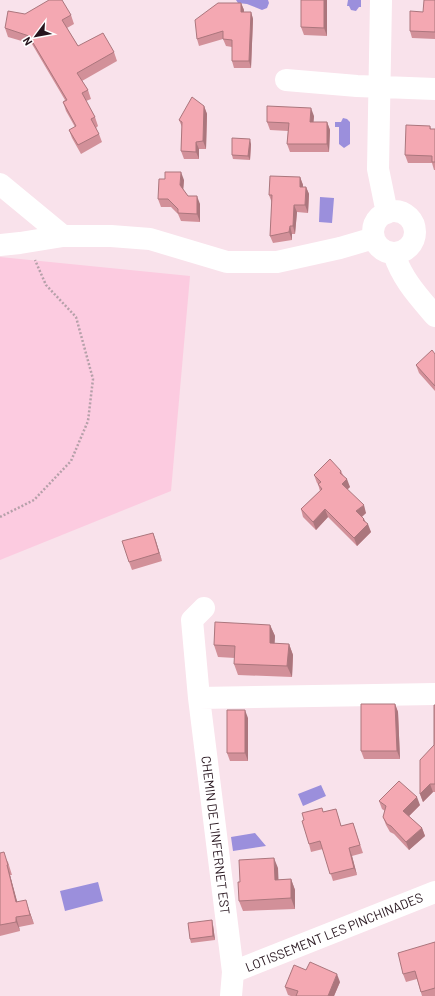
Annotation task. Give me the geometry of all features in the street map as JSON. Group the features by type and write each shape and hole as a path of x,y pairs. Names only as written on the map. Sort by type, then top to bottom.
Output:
{"street":[{"path":"381,0 378,169 387,212"},
{"path":"286,80 380,87 435,89"},
{"path":"0,184 63,236"},
{"path":"395,210 403,212 412,219 415,230 412,243 404,250 394,254 379,248 374,238 376,220 382,214 387,212 395,210"},
{"path":"0,245 31,242 63,236 111,236 150,239 226,262 277,262 340,248 374,238"},
{"path":"394,254 399,268 417,295 435,316"},
{"name":"CHEMIN DE L'INFERNET EST","path":"204,608 192,620 199,698 233,972 231,996"},
{"path":"199,698 435,694"},
{"name":"LOTISSEMENT LES PINCHINADES","path":"233,972 435,892"}],"path":[{"path":"0,517 34,500 71,461 88,421 93,379 76,317 46,285 32,253 31,242"}],"shaded area":[{"path":"236,0 268,0 269,3 267,8 262,10 247,4 238,3"},
{"path":"348,0 361,0 361,7 359,7 356,11 351,10 349,6 347,6"},
{"path":"343,118 350,122 350,144 344,148 339,144 339,127 335,127 335,122 341,122"},
{"path":"320,197 334,198 332,223 319,222"},
{"path":"0,257 190,276 171,491 0,560"},
{"path":"321,785 326,796 303,806 298,794"},
{"path":"255,833 266,846 233,851 231,837"},
{"path":"98,882 103,901 65,911 60,891"}],"building":[{"path":"49,0 62,0 71,15 62,20 78,46 103,33 114,52 77,73 88,90 82,93 95,117 91,119 99,134 78,145 69,130 76,126 63,102 67,100 29,36 5,28 8,11 25,14"},
{"path":"301,0 324,0 324,28 301,27"},
{"path":"424,0 435,0 435,32 410,31 410,11 423,12"},
{"path":"218,3 241,3 241,12 251,12 249,61 232,61 232,40 223,39 223,31 197,39 195,20"},
{"path":"192,97 204,106 203,141 196,142 196,152 181,151 182,122 179,120"},
{"path":"267,106 311,108 310,122 327,122 327,144 287,144 289,123 267,122"},
{"path":"406,125 430,126 430,129 435,129 435,162 432,162 432,156 405,155"},
{"path":"232,138 250,139 248,156 232,155"},
{"path":"165,172 181,172 180,185 188,196 197,196 197,214 178,213 178,209 168,199 158,199 159,179 165,179"},
{"path":"270,176 300,177 300,187 306,187 305,205 294,205 293,226 290,226 289,232 270,236 272,195 269,195"},
{"path":"432,350 435,354 435,386 416,365"},
{"path":"330,459 341,471 340,473 347,479 342,484 364,505 356,511 368,524 354,538 325,509 313,522 301,509 322,489 318,484 321,482 314,475"},
{"path":"153,533 159,553 129,562 122,541"},
{"path":"215,622 270,625 270,643 289,644 287,666 234,664 235,646 214,645"},
{"path":"361,704 395,704 397,751 361,751"},
{"path":"434,705 435,784 430,784 420,794 420,760 434,745"},
{"path":"227,710 245,710 245,753 227,753"},
{"path":"399,781 417,797 403,811 422,828 406,842 391,826 387,824 383,817 386,806 379,801"},
{"path":"322,808 323,812 336,809 341,826 353,823 360,845 349,848 354,868 330,874 320,841 309,844 302,821 304,820 302,813"},
{"path":"4,852 16,902 26,900 30,915 16,917 16,922 0,925 0,853"},
{"path":"274,858 275,880 291,879 291,898 239,901 239,860"},
{"path":"212,920 213,936 190,939 188,923"},
{"path":"435,942 435,988 421,992 415,971 403,974 398,953"},
{"path":"310,962 337,974 328,996 296,996 298,991 285,987 294,965 306,970"}]}
